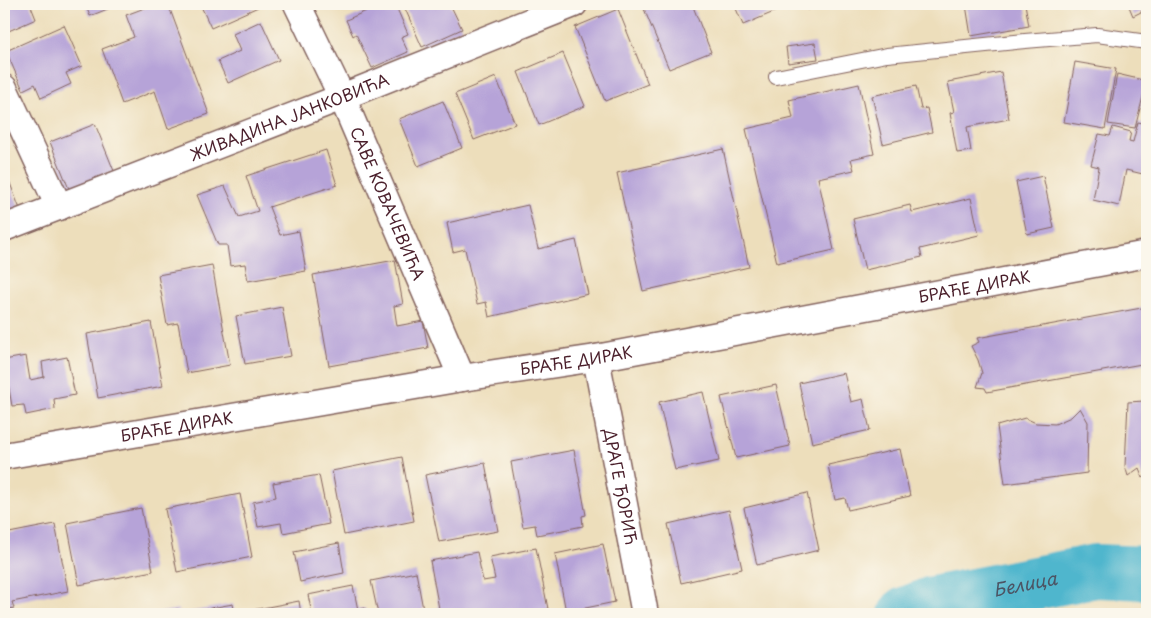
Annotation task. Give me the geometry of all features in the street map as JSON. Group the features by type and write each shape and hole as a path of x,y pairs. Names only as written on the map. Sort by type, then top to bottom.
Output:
{"street":[{"name":"САВЕ КОВАЧЕВИЋА","path":"297,4 342,97 462,378"},
{"name":"ЖИВАДИНА ЈАНКОВИЋА","path":"4,228 342,97 572,4"},
{"path":"4,88 59,207"},
{"name":"БРАЋЕ ДИРАК","path":"4,456 462,378 596,358 1147,254"},
{"name":"ДРАГЕ ЂОРИЋ","path":"596,358 645,614"}],"lane":[{"path":"776,77 888,55 1025,41 1096,35 1147,42"}],"building":[{"path":"4,4 30,4 36,19 4,33"},
{"path":"85,4 120,4 90,16"},
{"path":"155,4 168,4 209,114 168,129 155,91 122,104 102,49 134,37 126,15"},
{"path":"200,4 256,4 258,7 211,28"},
{"path":"382,4 395,4 408,34 401,37 408,52 372,68 356,34 353,36 346,20"},
{"path":"403,4 450,4 462,29 422,47"},
{"path":"642,4 692,4 711,52 669,69"},
{"path":"734,4 793,4 743,25"},
{"path":"804,4 823,4 807,10"},
{"path":"1025,4 1029,26 971,36 966,5"},
{"path":"1128,4 1147,4 1147,9 1133,16"},
{"path":"618,9 648,84 605,101 575,27"},
{"path":"261,21 279,60 228,83 218,61 240,51 233,34"},
{"path":"64,25 82,66 66,73 71,84 41,98 35,84 23,90 6,51"},
{"path":"815,43 818,59 788,63 786,47"},
{"path":"563,53 585,106 539,125 518,72"},
{"path":"1075,62 1116,69 1105,129 1064,122"},
{"path":"1001,72 1009,119 967,127 971,151 957,153 950,113 954,112 948,82"},
{"path":"1117,74 1147,81 1135,128 1108,124"},
{"path":"496,77 515,124 474,140 455,94"},
{"path":"859,84 874,154 851,159 854,170 818,178 834,250 777,263 746,129 793,118 789,100"},
{"path":"916,86 921,109 927,108 932,132 883,144 872,96"},
{"path":"443,101 462,148 418,166 399,119"},
{"path":"1138,122 1147,124 1147,175 1126,170 1119,206 1093,200 1099,167 1091,165 1099,134 1110,136 1113,127 1131,132 1129,141 1133,142"},
{"path":"95,124 114,171 69,189 50,142"},
{"path":"723,149 749,267 643,291 617,173"},
{"path":"326,150 337,185 269,207 280,235 299,231 306,271 248,281 245,264 230,266 227,245 218,245 197,195 225,186 239,217 258,211 246,176"},
{"path":"4,168 20,209 4,216"},
{"path":"1043,176 1054,228 1027,234 1016,182"},
{"path":"971,198 979,235 920,249 922,257 865,270 853,219 910,205 912,212"},
{"path":"528,205 538,249 576,240 588,294 489,317 486,302 477,304 465,249 453,252 447,223"},
{"path":"395,260 403,304 394,306 397,326 423,321 428,348 329,366 313,275"},
{"path":"212,265 230,365 187,373 178,323 167,325 158,275"},
{"path":"282,307 291,356 245,364 236,316"},
{"path":"1147,307 1147,363 987,392 985,388 977,387 982,373 971,346 979,342 977,338"},
{"path":"151,322 163,386 98,398 87,334"},
{"path":"26,356 30,380 44,377 42,362 67,357 75,395 54,399 55,409 26,415 24,405 12,406 4,360"},
{"path":"844,373 851,402 863,399 870,430 812,443 799,383"},
{"path":"776,385 790,446 736,458 721,397"},
{"path":"703,392 719,461 675,470 659,402"},
{"path":"1144,393 1147,394 1147,475 1143,478 1139,468 1128,476 1125,466 1128,402 1144,401"},
{"path":"1080,408 1088,422 1087,473 1005,484 997,426 1025,418 1036,423 1055,424 1071,417"},
{"path":"900,449 910,496 848,510 845,498 835,500 828,465"},
{"path":"574,450 586,515 582,516 583,526 537,535 535,525 523,527 511,462"},
{"path":"402,457 414,521 344,535 332,471"},
{"path":"485,463 498,531 439,542 425,475"},
{"path":"319,475 329,524 283,533 281,523 258,527 253,502 276,497 273,483"},
{"path":"807,493 819,550 757,565 744,508"},
{"path":"240,494 252,557 177,572 165,509"},
{"path":"141,508 153,571 79,585 67,523"},
{"path":"729,510 742,569 681,583 668,524"},
{"path":"55,524 68,591 12,602 14,608 4,610 4,534"},
{"path":"339,543 344,573 300,582 294,552"},
{"path":"603,544 615,602 566,612 555,554"},
{"path":"536,548 549,614 440,614 430,561 477,552 483,581 495,579 490,557"},
{"path":"416,572 424,614 378,614 371,581"},
{"path":"353,586 358,610 365,608 366,614 312,614 308,595"},
{"path":"299,601 301,614 248,614 247,611"},
{"path":"233,604 235,614 183,614 183,613"},
{"path":"178,609 179,614 157,614 157,613"}],"waterway":[{"name":"Белица","path":"905,614 933,603 1096,571 1147,573"}]}
